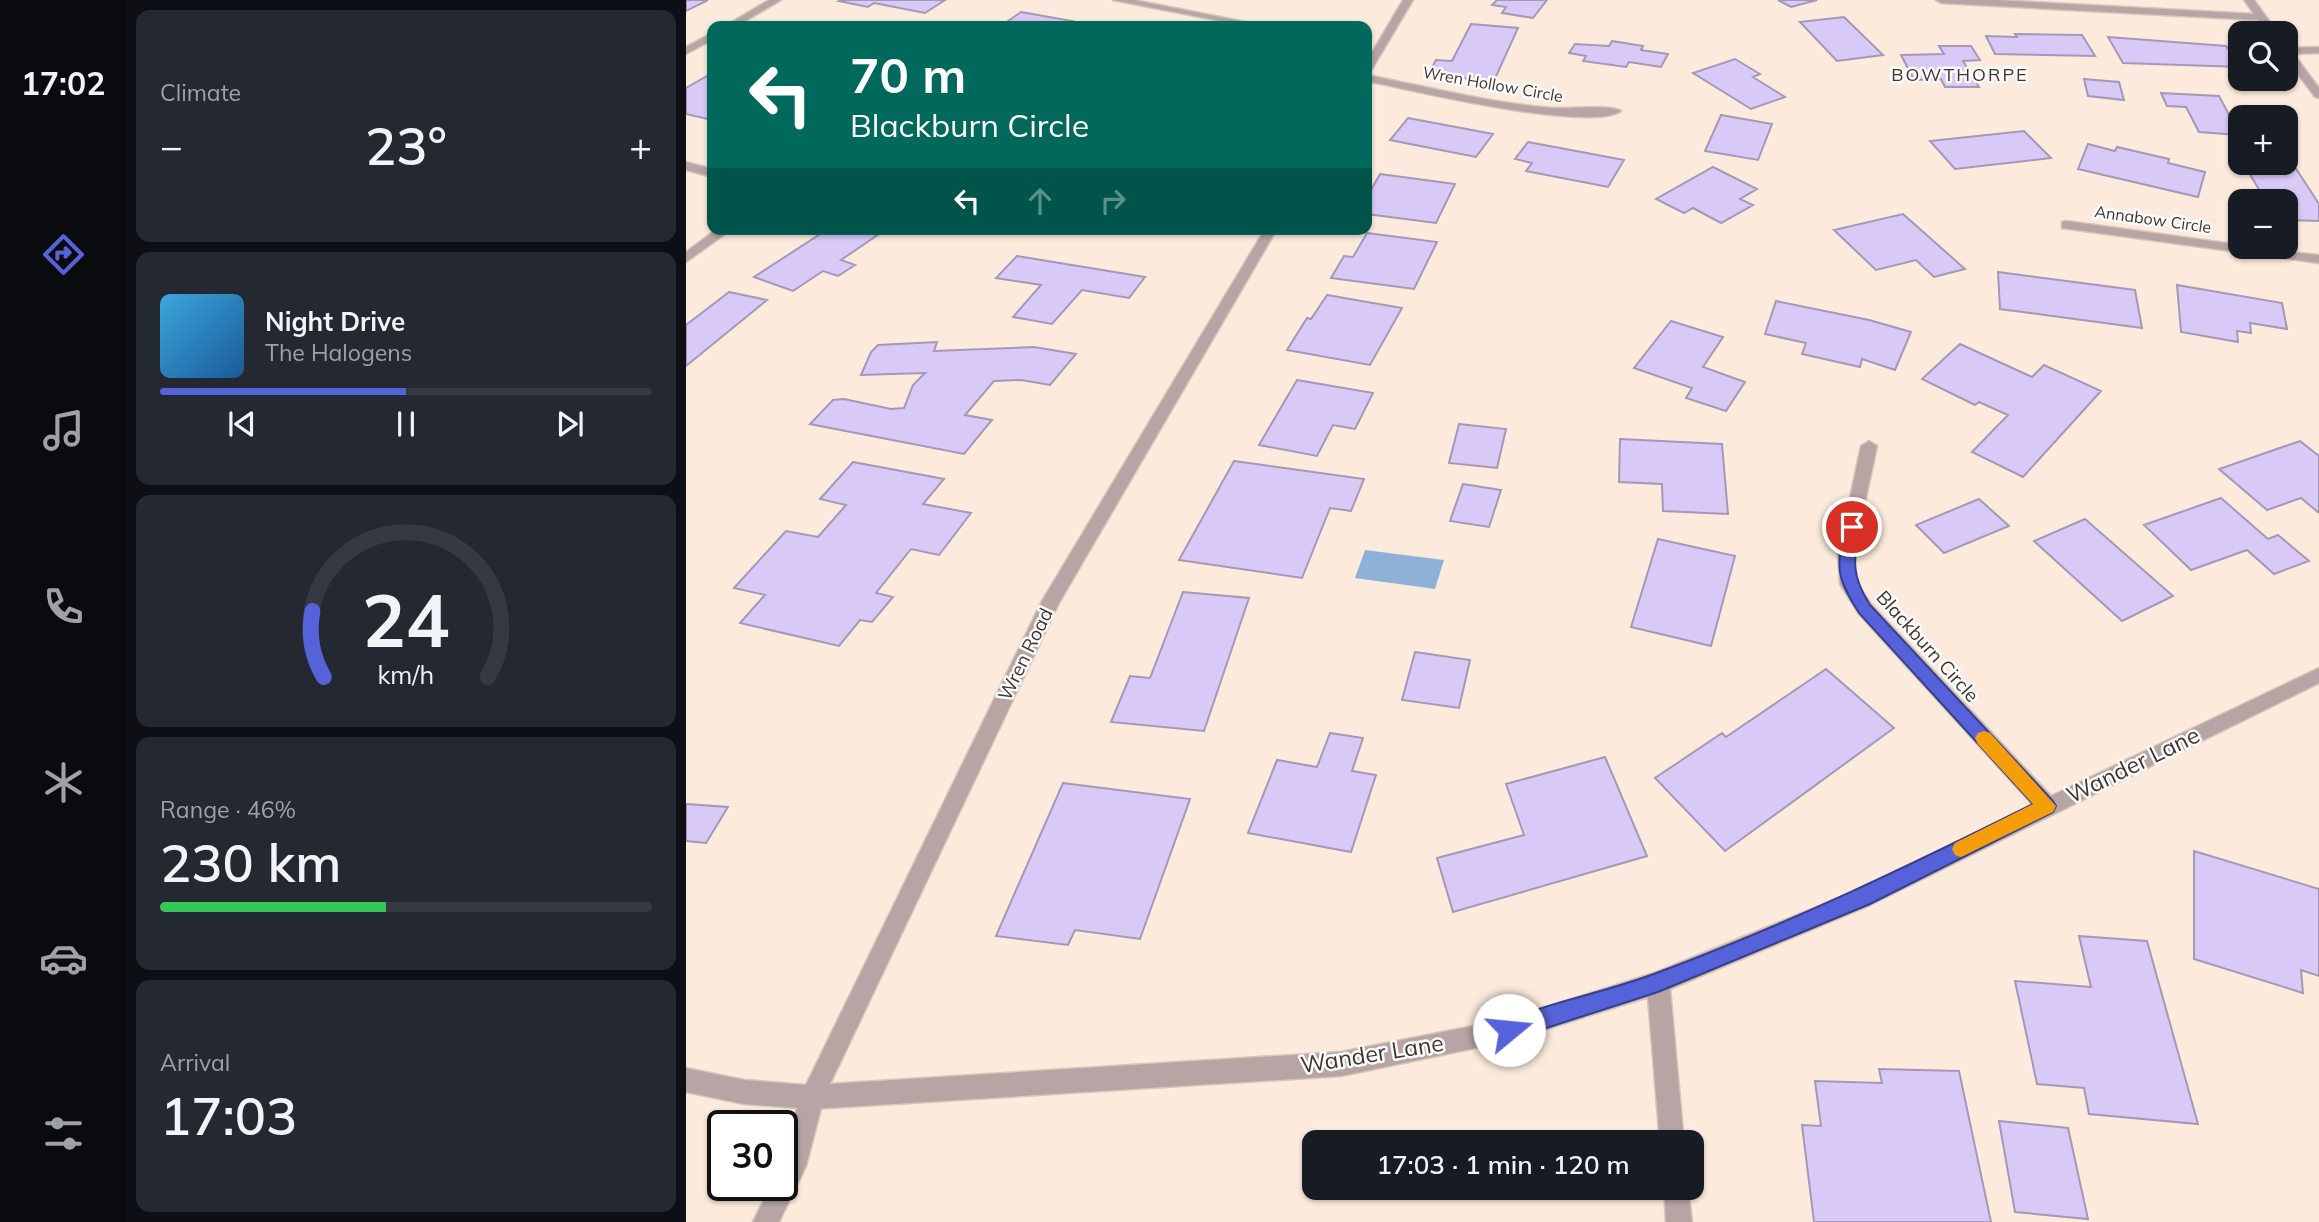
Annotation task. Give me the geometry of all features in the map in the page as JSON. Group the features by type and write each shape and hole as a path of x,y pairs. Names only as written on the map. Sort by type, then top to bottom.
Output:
{"street":[{"path":"739,21 776,0"},
{"path":"1118,0 1234,21"},
{"path":"1372,61 1408,0"},
{"path":"1941,0 2261,17"},
{"path":"2249,0 2264,21"},
{"path":"686,51 707,39"},
{"path":"1372,47 1380,48"},
{"path":"2298,51 2319,50"},
{"path":"2298,67 2319,94"},
{"name":"Wren Hollow Circle","path":"1372,79 1544,111 1586,114 1615,111"},
{"path":"686,166 707,172"},
{"name":"Annabow Circle","path":"2066,225 2319,260"},
{"path":"686,258 718,235"},
{"name":"Wren Road","path":"766,1222 794,1166 811,1097 1051,601 1267,235"},
{"name":"Blackburn Circle","path":"1868,446 1846,554 1849,584 1864,609 2047,806"},
{"name":"Wander Lane","path":"686,1080 744,1092 811,1097 887,1094 1341,1064 1509,1030 1658,983 1863,898 2319,675"},
{"path":"1658,983 1671,1130"},
{"path":"1677,1200 1679,1222"}],"water":[{"path":"1365,550 1444,560 1435,589 1355,578"}],"building":[{"path":"686,0 708,0 686,11"},
{"path":"945,0 925,13 874,3 868,7 839,1"},
{"path":"1497,0 1547,0 1533,18 1502,13 1506,7 1492,5"},
{"path":"1778,0 1817,0 1791,7"},
{"path":"1021,12 1072,21 1008,21"},
{"path":"1844,17 1883,55 1837,61 1800,22"},
{"path":"1471,24 1518,28 1494,81 1428,75 1436,60 1452,61"},
{"path":"2015,34 2082,35 2095,56 1995,54 1986,36 2017,37"},
{"path":"2108,37 2226,46 2228,49 2228,67 2123,63"},
{"path":"1612,41 1643,46 1641,50 1668,54 1661,67 1629,62 1626,67 1583,61 1586,56 1569,53 1575,44 1609,46"},
{"path":"1939,46 1971,46 1980,60 1963,61 1979,87 1945,87 1941,79 1914,80 1901,55 1944,54"},
{"path":"1735,59 1760,74 1753,77 1785,97 1751,109 1693,73"},
{"path":"707,76 707,119 686,114 686,88"},
{"path":"2084,79 2119,82 2124,100 2088,96"},
{"path":"2161,93 2219,96 2228,113 2228,134 2199,132 2186,107 2167,106"},
{"path":"1721,115 1772,124 1758,160 1705,151"},
{"path":"1408,118 1493,134 1476,157 1390,140"},
{"path":"2024,131 2051,158 1955,169 1930,141"},
{"path":"1528,142 1624,160 1608,187 1526,171 1532,163 1515,159"},
{"path":"2088,144 2115,151 2117,147 2169,159 2168,163 2205,172 2198,197 2078,169"},
{"path":"1713,167 1757,189 1740,199 1753,205 1721,223 1693,208 1684,213 1656,199"},
{"path":"2298,172 2319,204 2319,221 2298,220 2298,189 2259,189 2250,175 2298,175"},
{"path":"1380,174 1455,184 1436,223 1372,215 1372,188"},
{"path":"1903,214 1965,269 1934,277 1916,260 1876,270 1834,230"},
{"path":"1372,234 1437,242 1414,289 1331,278 1344,256 1353,257 1366,235"},
{"path":"819,235 878,235 841,260 855,265 838,276 823,271 793,291 754,277"},
{"path":"1017,256 1145,277 1129,298 1082,290 1052,324 1013,317 1041,285 996,278"},
{"path":"1998,272 2135,290 2142,328 2000,309"},
{"path":"2177,285 2282,303 2287,329 2250,323 2251,333 2237,331 2238,342 2181,332"},
{"path":"729,292 767,300 686,366 686,325"},
{"path":"1327,295 1402,308 1370,365 1287,350 1307,318 1311,319"},
{"path":"1776,301 1869,320 1911,332 1895,370 1862,359 1860,367 1802,354 1806,343 1765,334"},
{"path":"1671,321 1723,337 1703,367 1745,382 1726,411 1686,398 1692,388 1634,368"},
{"path":"937,342 934,351 1034,347 1076,354 1050,385 1021,380 994,381 965,415 992,420 964,454 810,424 833,400 844,399 891,409 904,408 913,385 925,373 861,375 871,352 878,345"},
{"path":"1960,344 2032,377 2044,365 2101,391 2023,477 1972,452 2008,415 1979,402 1975,405 1922,379"},
{"path":"1297,380 1373,393 1355,429 1333,425 1317,456 1259,445"},
{"path":"1459,424 1506,429 1497,468 1449,463"},
{"path":"1620,439 1722,444 1728,514 1663,511 1662,484 1619,482"},
{"path":"2300,441 2319,456 2319,513 2301,498 2267,510 2219,469"},
{"path":"1234,461 1364,479 1351,511 1330,508 1302,578 1179,560"},
{"path":"853,462 944,479 923,504 971,513 939,555 911,549 876,593 893,597 872,622 860,620 839,646 740,623 765,595 734,588 786,531 818,537 846,505 820,499"},
{"path":"1463,484 1501,490 1489,527 1450,521"},
{"path":"2221,498 2268,539 2278,535 2309,561 2274,574 2247,550 2191,570 2144,525"},
{"path":"1979,499 2009,526 1944,553 1916,525"},
{"path":"2085,519 2173,596 2122,621 2034,541"},
{"path":"1658,539 1735,556 1711,646 1631,627"},
{"path":"1183,592 1249,598 1204,731 1111,722 1130,676 1150,678"},
{"path":"1415,652 1470,660 1459,708 1402,700"},
{"path":"1826,669 1894,728 1725,851 1655,778 1722,733 1726,737"},
{"path":"1330,733 1363,738 1352,771 1376,775 1351,852 1248,833 1277,760 1317,767"},
{"path":"1605,757 1647,856 1453,912 1437,858 1524,835 1506,784"},
{"path":"1063,783 1190,799 1140,939 1075,930 1068,945 996,936"},
{"path":"686,804 728,807 706,843 686,841"},
{"path":"2194,851 2319,889 2319,976 2301,970 2303,993 2194,959"},
{"path":"2079,936 2147,941 2198,1124 2089,1114 2084,1088 2037,1084 2015,981 2091,987"},
{"path":"1879,1069 1959,1071 1991,1222 1814,1222 1802,1125 1821,1126 1815,1081 1882,1083"},
{"path":"1999,1121 2068,1128 2088,1219 2015,1212"}],"slow traffic":[{"path":"1961,849 2047,806 1984,738"}],"district":[{"name":"BOWTHORPE","path":"1960,75"}],"route":[{"path":"1509,1030 1658,983 1863,898 2047,806 1864,609 1849,584 1846,554 1852,527"}]}
